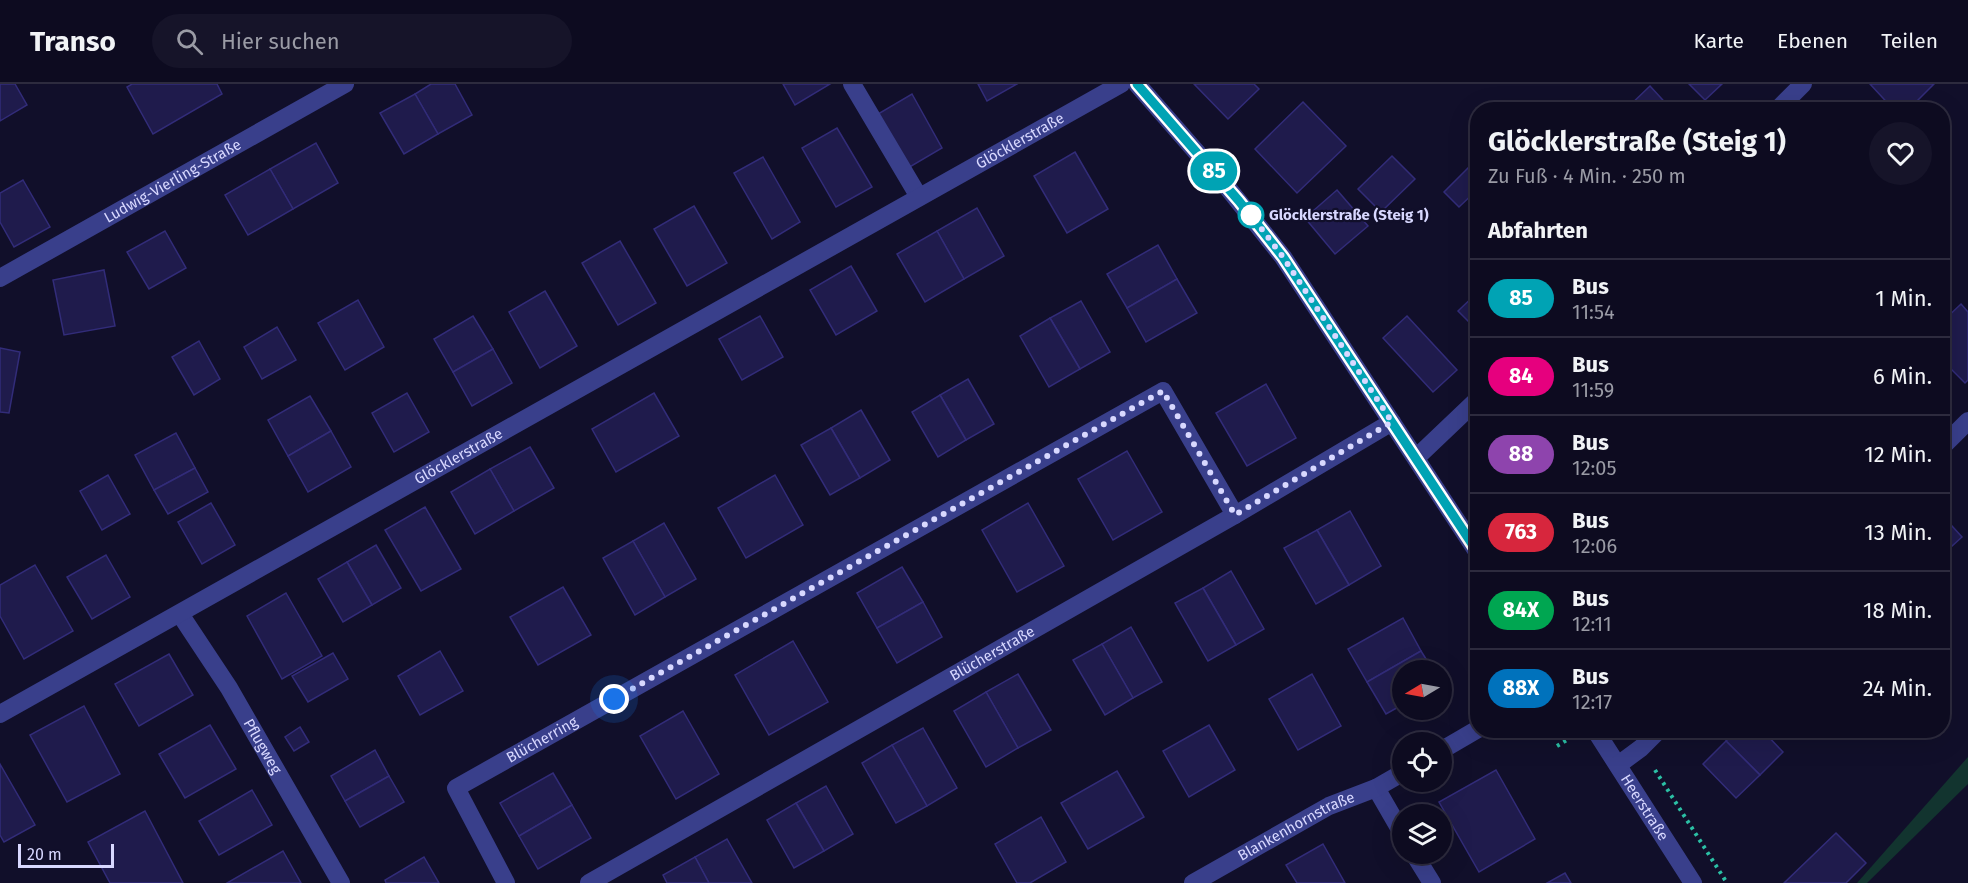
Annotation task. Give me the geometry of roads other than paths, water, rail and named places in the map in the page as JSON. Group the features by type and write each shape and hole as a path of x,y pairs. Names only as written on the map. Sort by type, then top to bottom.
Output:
{"street":[{"name":"Ludwig-Vierling-Straße","path":"0,278 345,84"},
{"path":"852,84 919,197"},
{"name":"Glöcklerstraße","path":"0,714 1121,84"},
{"path":"1137,84 1239,201 1283,257 1470,541"},
{"path":"1785,102 1803,84"},
{"name":"Blücherring","path":"506,883 456,788 1163,391 1235,515"},
{"path":"1416,458 1470,407"},
{"name":"Blücherstraße","path":"589,883 1235,515 1392,422"},
{"path":"1950,439 1968,422"},
{"name":"Pflugweg","path":"180,614 229,688 341,883"},
{"path":"1452,744 1470,734"},
{"name":"Heerstraße","path":"1601,738 1693,883"},
{"path":"1618,765 1651,738"},
{"name":"Blankenhornstraße","path":"1193,883 1329,806 1376,788 1392,779"},
{"path":"1376,788 1392,816"},
{"path":"1420,864 1432,883"}],"place":[{"name":"Glöcklerstraße (Steig 1)","path":"1251,215"}]}
